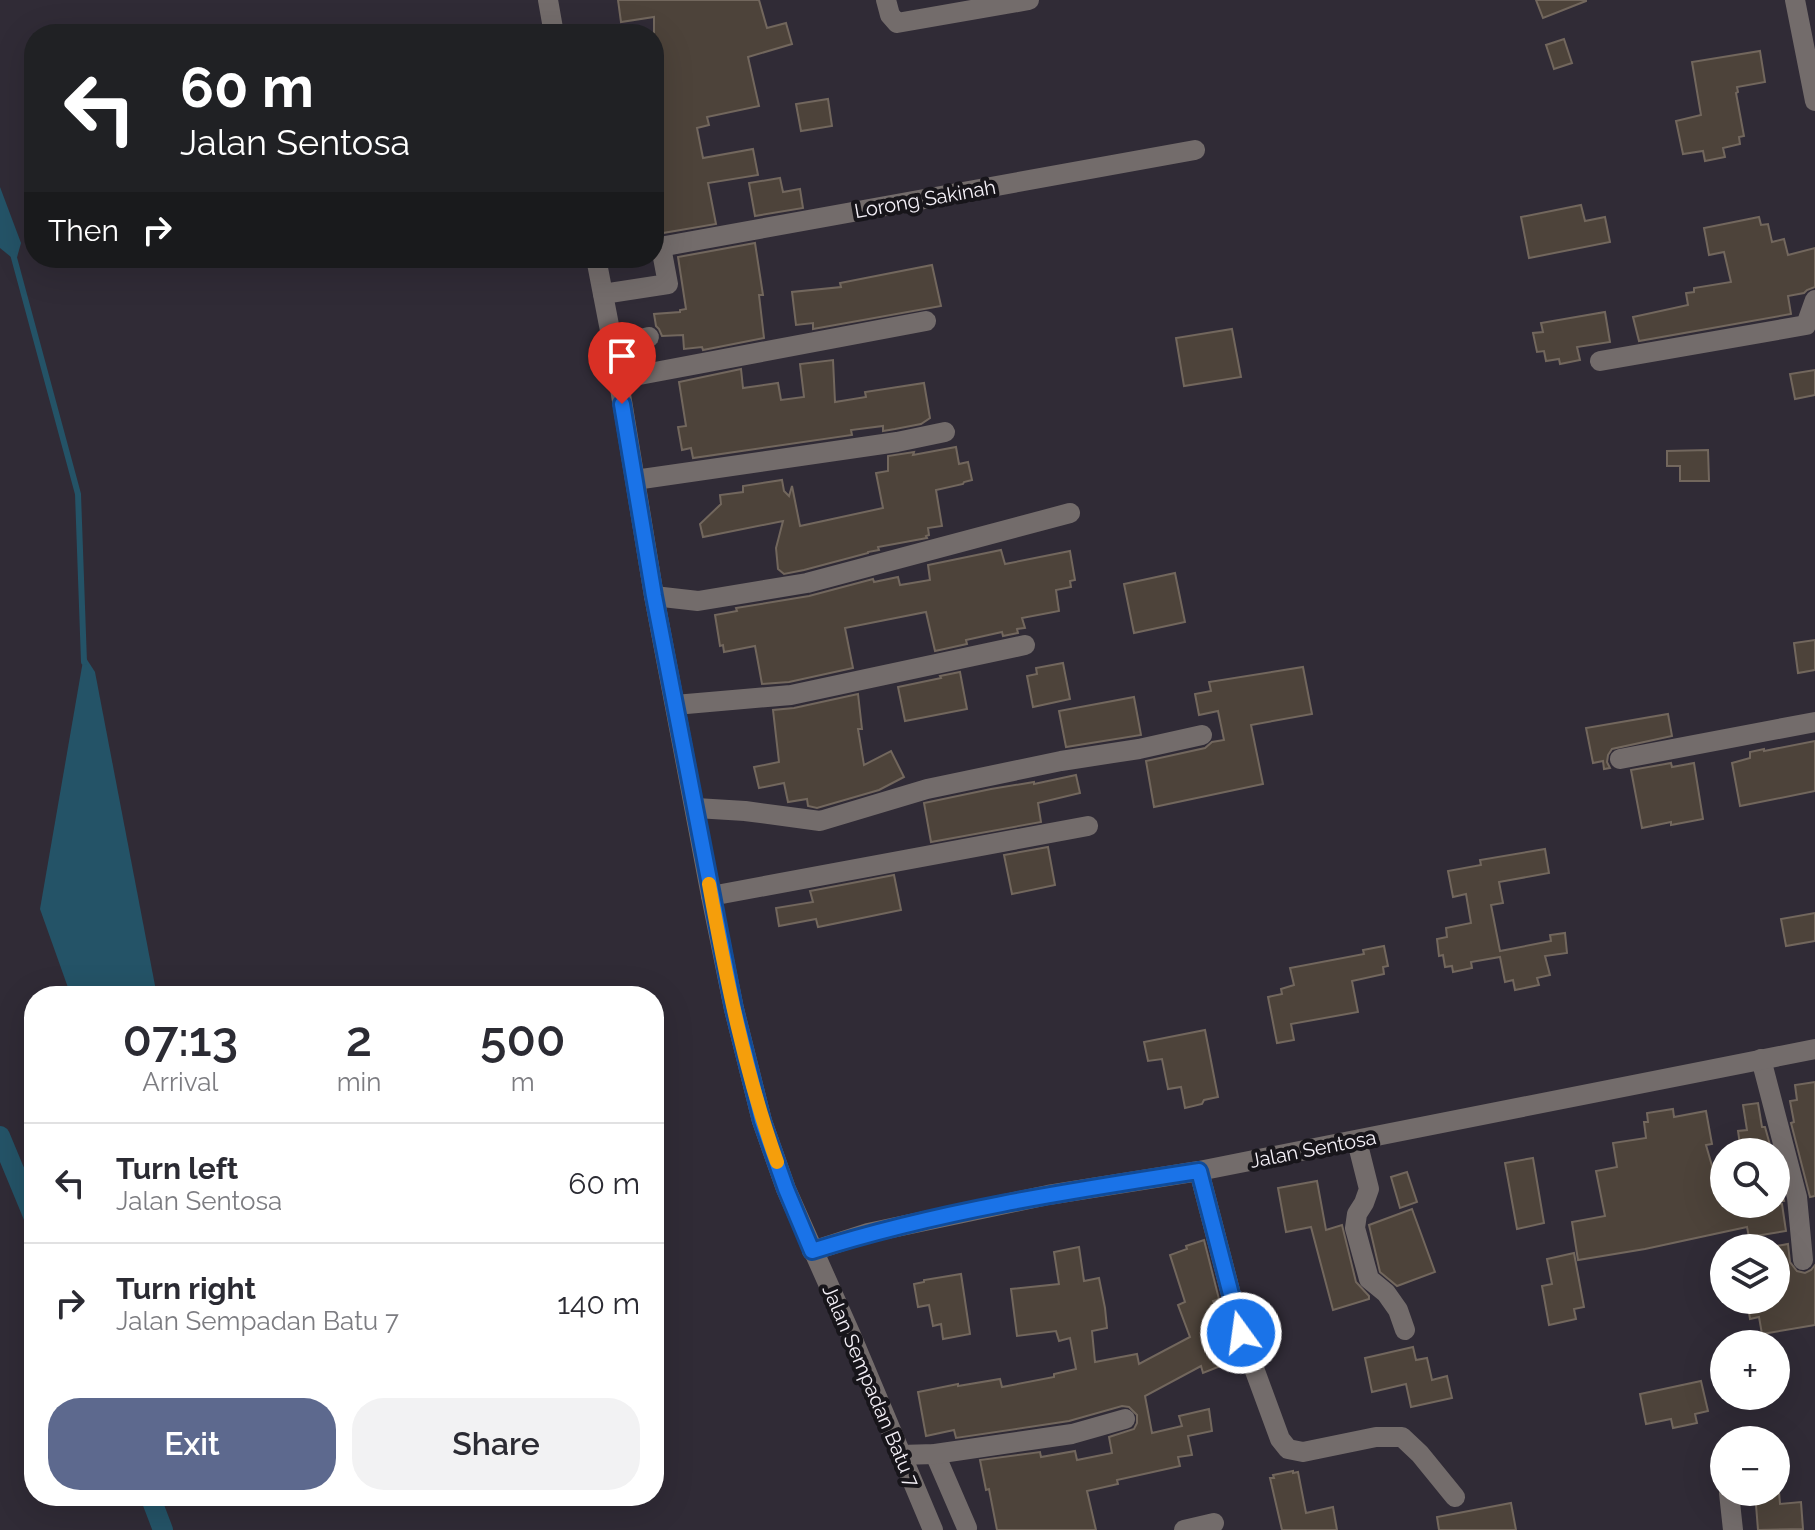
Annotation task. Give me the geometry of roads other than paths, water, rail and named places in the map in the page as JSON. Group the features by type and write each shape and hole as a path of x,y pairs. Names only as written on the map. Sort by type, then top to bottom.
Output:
{"street":[{"path":"548,0 552,24"},
{"path":"886,0 890,15 897,23 1029,0"},
{"path":"1795,0 1806,19 1815,101"},
{"name":"Lorong Sakinah","path":"664,246 1195,150"},
{"name":"Jalan Sempadan Batu 7","path":"598,268 654,596 711,896 734,1009 762,1121 786,1189 933,1530"},
{"path":"603,294 668,284 664,268"},
{"path":"1600,361 1806,325 1815,300"},
{"path":"618,379 926,321"},
{"path":"613,346 649,337"},
{"path":"635,480 897,442 945,432"},
{"path":"654,596 698,601 807,583 1070,513"},
{"path":"675,705 791,695 1025,645"},
{"path":"1620,759 1815,722"},
{"path":"696,808 820,821 927,789 1202,735"},
{"path":"711,896 1088,826"},
{"name":"Jalan Sentosa","path":"812,1251 868,1233 1048,1195 1357,1141 1815,1049"},
{"path":"1761,1059 1797,1197 1803,1260"},
{"path":"1357,1141 1369,1189 1357,1214 1355,1228 1369,1279 1386,1293 1398,1310 1405,1330"},
{"path":"1199,1171 1241,1333 1280,1439 1288,1449 1303,1452 1376,1437 1402,1437 1455,1497"},
{"path":"900,1455 935,1454 1072,1434 1125,1419"},
{"path":"935,1454 967,1528"},
{"path":"1730,1506 1733,1530"},
{"path":"1184,1530 1214,1523"}],"water":[{"path":"0,187 21,243 16,261 0,248"},
{"path":"84,655 95,672 155,986 67,986 40,909"}],"waterway":[{"path":"13,254 78,494 84,662"},
{"path":"0,1136 24,1194"},
{"path":"16,1173 24,1170"},
{"path":"154,1506 163,1530"}]}
